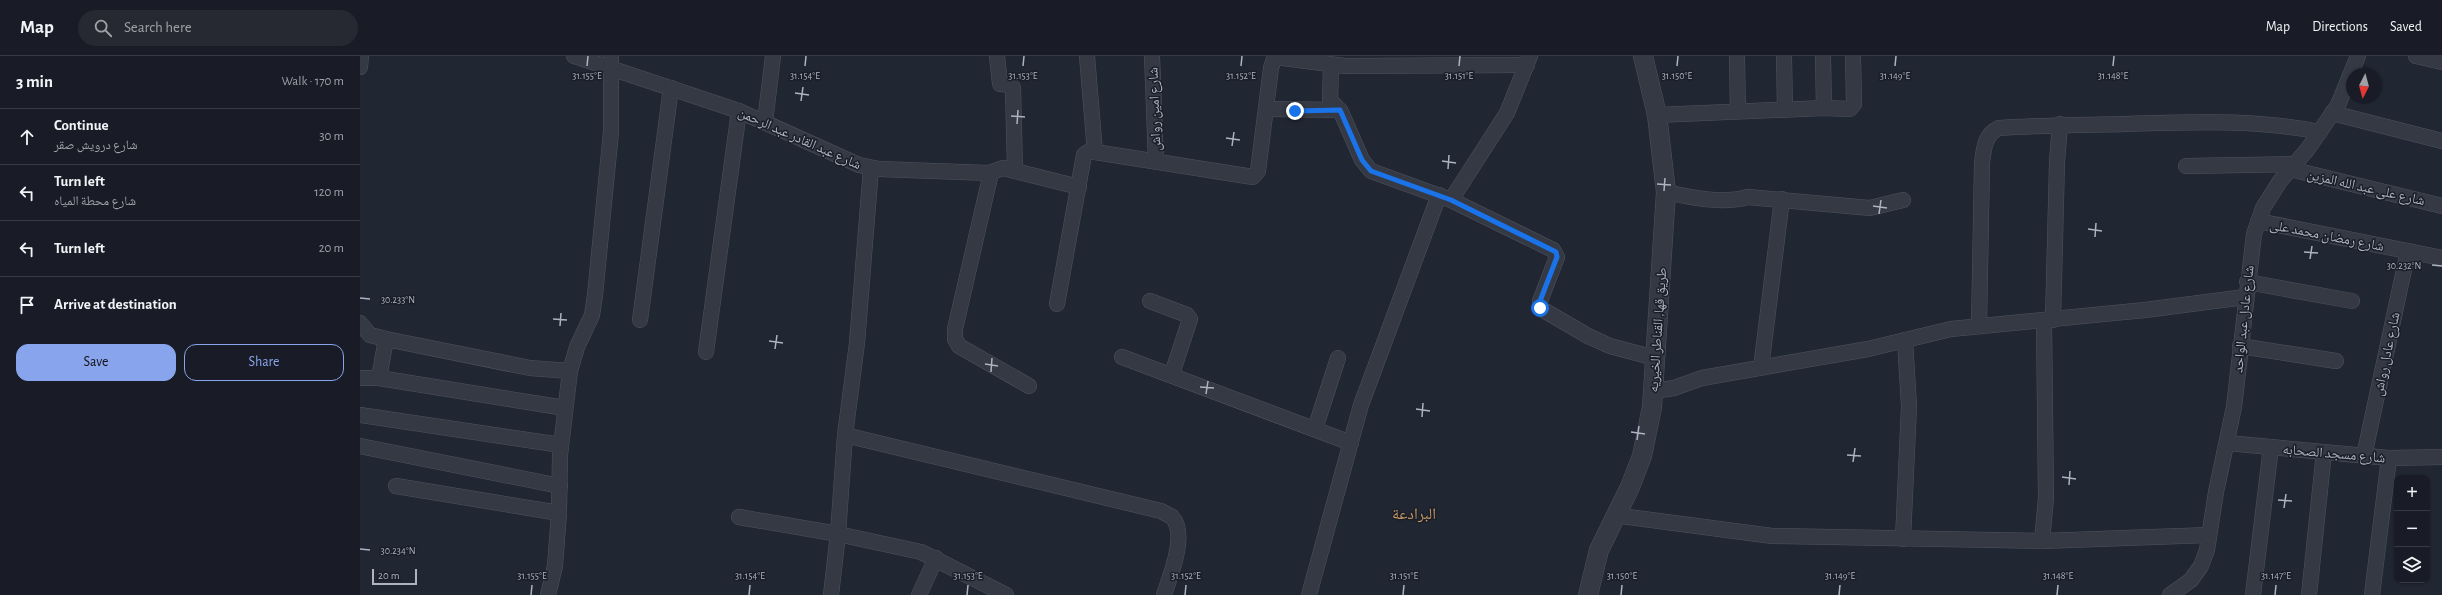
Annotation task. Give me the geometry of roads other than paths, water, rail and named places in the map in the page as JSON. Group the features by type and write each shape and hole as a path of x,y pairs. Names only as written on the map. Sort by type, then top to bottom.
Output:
{"street":[{"path":"360,67 361,56"},
{"name":"شارع عبد القادر عبد الرحمن","path":"574,56 611,62 671,88 739,111 848,162 871,168 991,173 1000,168 1015,170 1079,187"},
{"path":"765,122 773,56"},
{"path":"997,56 1000,84 1011,85 1013,88 1015,170"},
{"path":"1087,56 1095,152"},
{"name":"شارع امين رواش","path":"1152,56 1156,162"},
{"name":"طريق قها, القناطر الخيريه","path":"1588,595 1599,550 1614,515 1630,487 1642,456 1650,424 1666,192 1657,114 1643,56"},
{"path":"1737,56 1738,111"},
{"path":"1784,56 1785,110"},
{"path":"1823,56 1824,108"},
{"path":"1657,114 1824,108 1847,110 1852,107 1853,56"},
{"name":"شارع عادل عبد الواحد","path":"2170,595 2191,580 2201,566 2207,550 2208,535 2234,407 2246,290 2254,234 2262,208 2338,106 2358,56"},
{"path":"2416,56 2442,62"},
{"path":"1056,304 1084,155 1088,152 1253,177 1258,171 1271,68 1275,57 1331,66 1529,60 1507,112 1445,198 1372,371 1350,443 1309,595"},
{"path":"548,595 554,566 559,513 561,445 570,371 577,347 592,314 594,301 611,132 611,62"},
{"path":"1331,66 1329,96 1332,104 1340,110 1362,160 1371,171 1445,198 1554,250 1557,257 1540,301 1540,308 1588,336 1610,346 1655,358"},
{"path":"640,320 671,88"},
{"path":"1267,109 1340,110"},
{"path":"706,352 739,111"},
{"path":"2332,113 2442,141"},
{"path":"1979,326 1982,164 1986,142 1992,131 1999,128 2060,124 2212,121 2286,125 2320,132"},
{"path":"2042,542 2046,498 2049,321 2060,124"},
{"name":"شارع على عبد الله المزين","path":"2186,166 2292,167 2442,206"},
{"path":"831,595 838,534 845,435 857,343 871,168"},
{"path":"991,173 954,329 955,339 959,346 1029,386"},
{"path":"1666,192 1698,199 1738,199 1748,197 1870,208 1903,200"},
{"path":"1761,368 1782,199"},
{"name":"شارع رمضان محمد على","path":"2258,221 2442,258"},
{"name":"شارع عادل رواش","path":"2364,456 2408,251"},
{"path":"1653,391 1674,388 1702,378 1905,340 1950,329 2049,321 2183,306 2223,298 2246,290 2352,301"},
{"path":"1150,301 1187,315 1190,319 1172,374"},
{"path":"360,323 370,335 386,339 530,368 570,371"},
{"path":"379,378 386,339"},
{"path":"1903,539 1909,406 1905,340"},
{"path":"2240,346 2336,361"},
{"path":"1122,357 1172,374 1350,443"},
{"path":"1315,429 1338,358"},
{"path":"360,378 379,378 470,394 565,408"},
{"path":"360,415 561,445"},
{"path":"845,435 1161,511 1172,518 1179,532 1176,559 1164,595"},
{"name":"شارع مسجد الصحابه","path":"2227,443 2389,458 2442,457"},
{"path":"360,446 560,486"},
{"path":"2253,595 2271,447"},
{"path":"2308,595 2324,452"},
{"path":"2372,595 2389,458"},
{"path":"396,486 559,513"},
{"path":"1614,515 1772,536 2042,542 2208,535"},
{"path":"740,517 838,534 906,548 936,558 1006,595"},
{"path":"919,595 936,558"}],"district":[{"name":"البرادعة","path":"1414,513"}]}
